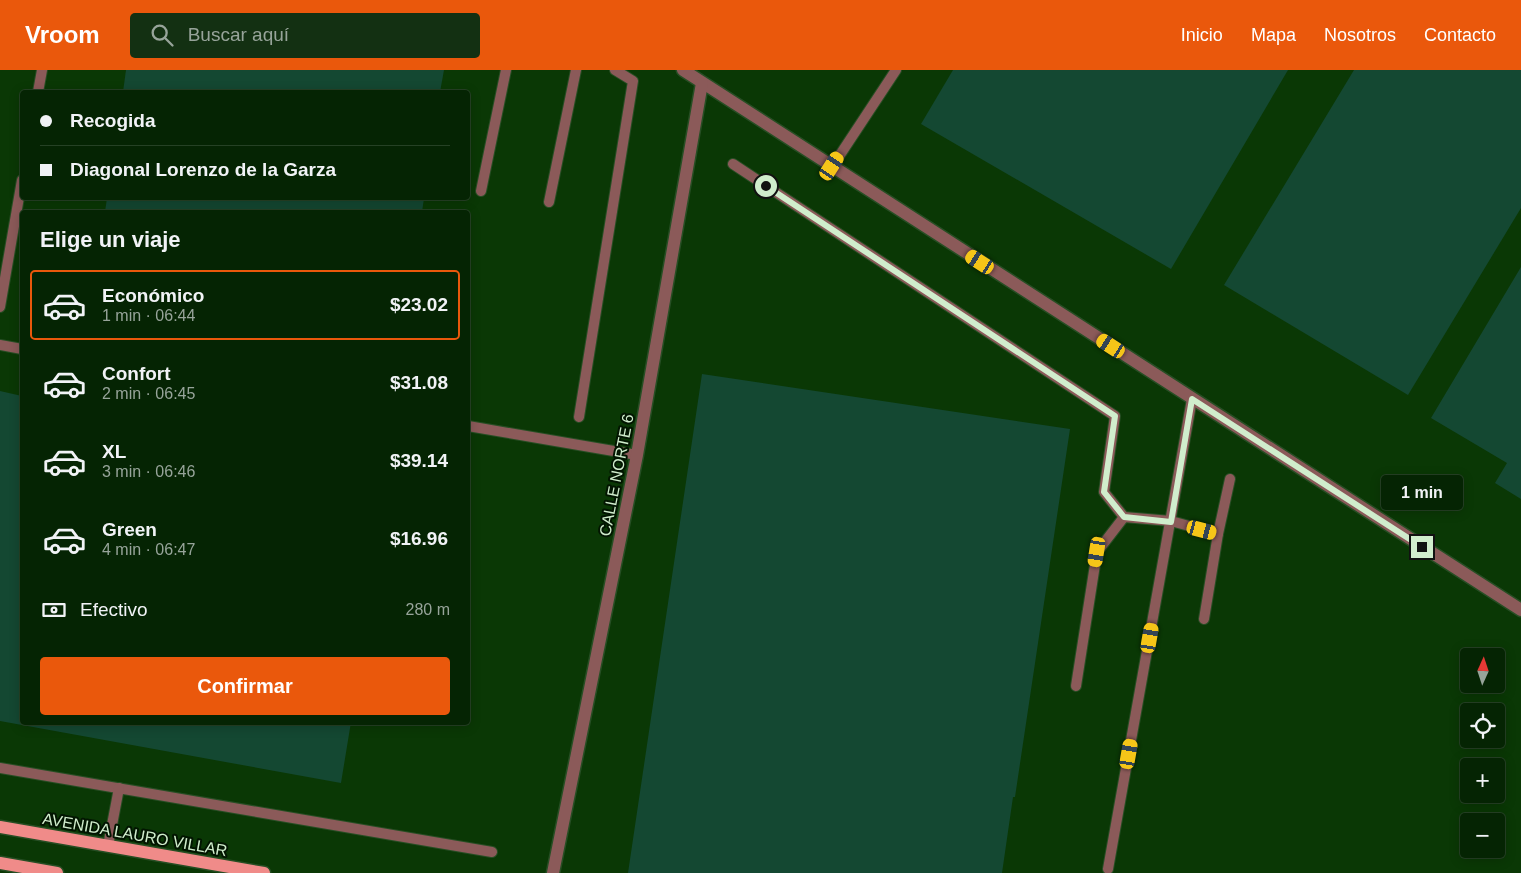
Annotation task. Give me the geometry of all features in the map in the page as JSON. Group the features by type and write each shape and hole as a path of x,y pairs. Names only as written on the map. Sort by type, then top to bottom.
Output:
{"main road":[{"name":"AVENIDA LAURO VILLAR","path":"0,827 108,846 203,868 264,873"},
{"path":"0,863 57,873"}],"street":[{"path":"683,70 1521,610"},
{"name":"CALLE NORTE 6","path":"554,873 637,455 702,83"}],"lane":[{"path":"38,90 42,70"},
{"path":"481,191 506,70"},
{"path":"549,202 576,70"},
{"path":"579,417 633,81 615,70"},
{"path":"832,166 896,70"},
{"path":"733,164 1115,416 1104,492 1124,517 1171,522 1218,534"},
{"path":"0,307 20,192"},
{"path":"0,345 20,349"},
{"path":"1108,870 1192,399"},
{"path":"470,426 637,455"},
{"path":"1204,619 1218,534 1230,479"},
{"path":"1076,686 1097,552 1124,517"},
{"path":"0,768 492,852"},
{"path":"108,846 119,788"}],"shaded area":[{"path":"0,70 1521,70 1521,873 0,873"}],"building":[{"path":"126,70 444,70 440,90 123,90"},
{"path":"953,70 1288,70 1171,269 921,124"},
{"path":"1354,70 1521,70 1521,208 1408,395 1224,285"},
{"path":"107,200 424,200 422,210 105,210"},
{"path":"1521,267 1521,499 1495,483 1507,463 1431,418"},
{"path":"702,374 1070,429 1002,873 628,873"},
{"path":"0,391 20,396 20,725 0,721"},
{"path":"22,725 351,725 341,783"}],"route":[{"path":"766,186 1115,416 1104,492 1124,517 1171,522 1192,399 1422,547"}]}
